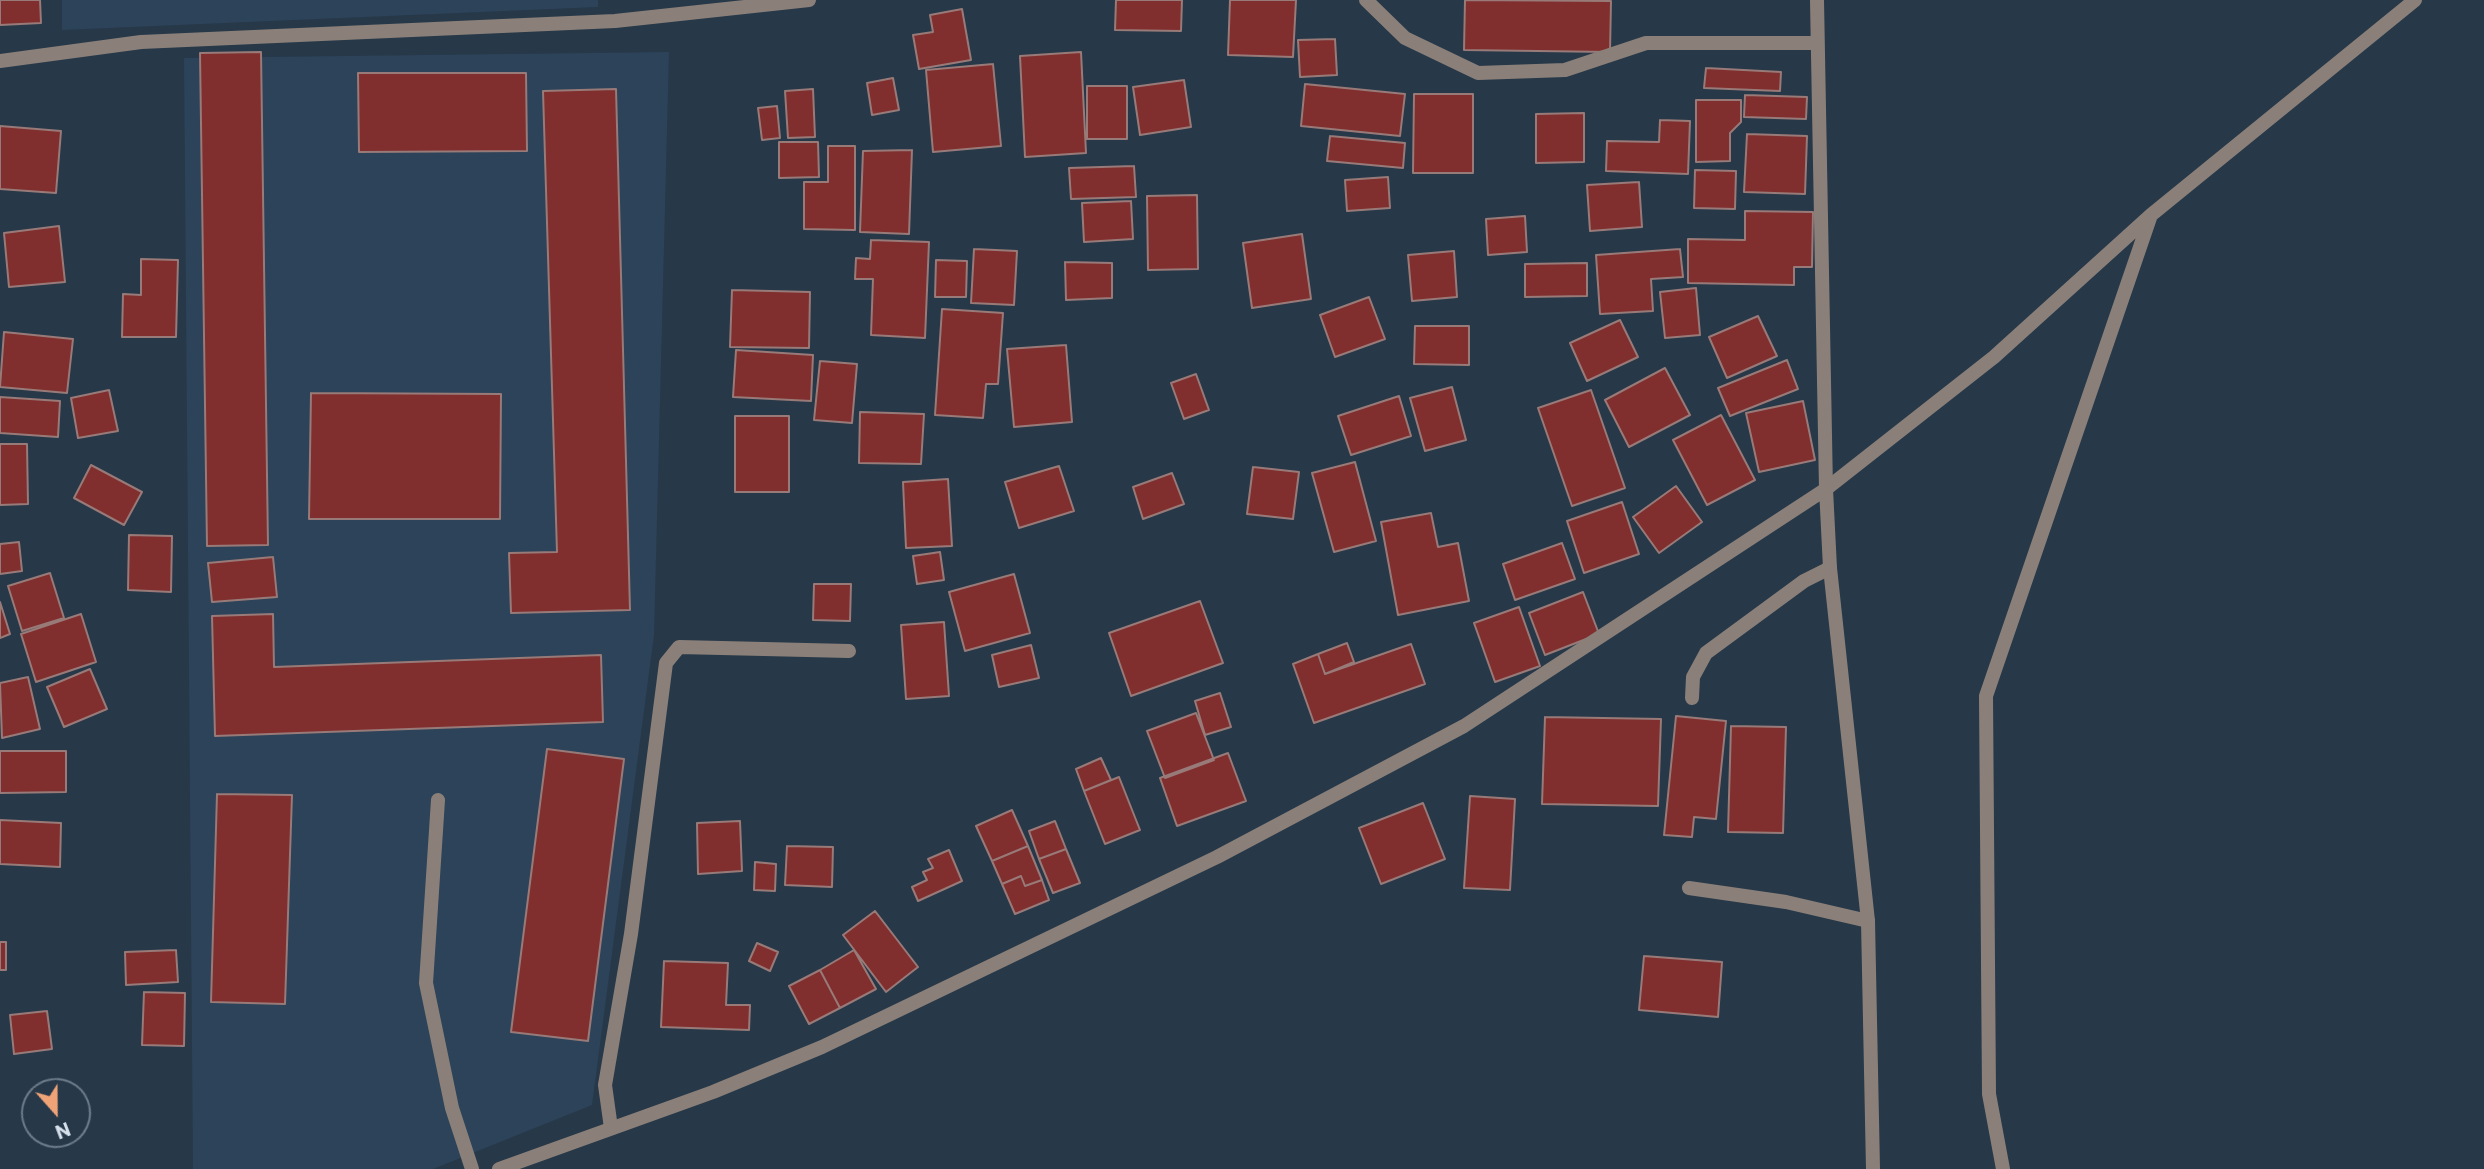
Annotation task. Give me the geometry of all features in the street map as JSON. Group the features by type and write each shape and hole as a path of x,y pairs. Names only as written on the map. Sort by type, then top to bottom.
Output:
{"street":[{"path":"0,61 141,42 615,21 712,8 810,0"},
{"path":"1366,0 1405,38 1478,73 1564,70 1646,43 1817,43"},
{"path":"1817,0 1826,489 1830,568 1868,921 1873,1169"},
{"path":"499,1169 713,1092 822,1047 1217,858 1464,726 1826,489 1994,356 2151,215 2415,0"},
{"path":"2003,1169 1989,1094 1986,696 2151,215"},
{"path":"1692,698 1693,677 1706,653 1804,581 1830,568"},
{"path":"611,1128 605,1085 632,921 666,663 679,647 849,651"},
{"path":"438,800 426,984 452,1108 472,1169"},
{"path":"1689,888 1786,901 1868,921"}],"shaded area":[{"path":"62,0 598,0 598,7 62,30"},
{"path":"669,52 654,635 592,1105 433,1169 193,1169 184,58"}],"building":[{"path":"0,0 40,0 41,23 0,25"},
{"path":"1116,0 1182,0 1181,31 1115,30"},
{"path":"1230,0 1296,0 1293,57 1228,55"},
{"path":"1465,0 1611,1 1610,52 1464,50"},
{"path":"962,9 971,60 919,69 913,35 933,32 930,15"},
{"path":"1335,39 1337,75 1300,77 1298,40"},
{"path":"261,52 268,545 207,546 200,53"},
{"path":"1081,52 1086,153 1025,157 1020,56"},
{"path":"993,64 1001,146 933,152 926,70"},
{"path":"1706,68 1781,72 1780,91 1704,88"},
{"path":"358,73 526,73 527,151 359,152"},
{"path":"893,78 899,110 872,115 867,83"},
{"path":"1184,80 1191,127 1140,135 1133,87"},
{"path":"1305,84 1405,94 1400,136 1301,126"},
{"path":"1087,86 1127,86 1127,139 1087,139"},
{"path":"616,89 630,610 511,613 509,553 557,552 543,91"},
{"path":"813,89 815,137 788,138 785,91"},
{"path":"1414,94 1473,94 1473,173 1413,173"},
{"path":"1745,95 1807,97 1806,119 1744,117"},
{"path":"1696,100 1741,100 1741,122 1730,133 1730,161 1696,162"},
{"path":"777,106 780,138 762,140 758,108"},
{"path":"1584,113 1584,162 1536,163 1536,114"},
{"path":"1660,120 1690,121 1688,174 1606,171 1607,141 1659,142"},
{"path":"0,126 61,131 56,193 0,189"},
{"path":"1747,134 1807,136 1805,194 1744,192"},
{"path":"1330,136 1405,143 1403,168 1327,161"},
{"path":"779,142 818,142 819,177 779,178"},
{"path":"828,146 855,146 855,230 804,229 804,182 828,182"},
{"path":"912,150 909,234 860,232 863,151"},
{"path":"1134,166 1136,197 1071,199 1069,168"},
{"path":"1695,170 1736,171 1735,209 1694,208"},
{"path":"1388,177 1390,208 1347,211 1345,180"},
{"path":"1639,182 1642,227 1590,231 1587,185"},
{"path":"1197,195 1198,269 1148,270 1147,196"},
{"path":"1131,201 1133,239 1084,242 1082,203"},
{"path":"1745,211 1813,212 1812,267 1794,267 1794,285 1688,283 1688,239 1745,240"},
{"path":"1525,216 1527,252 1488,255 1486,219"},
{"path":"59,226 65,282 9,287 4,233"},
{"path":"1302,234 1311,299 1252,308 1243,243"},
{"path":"871,240 929,242 925,338 871,335 873,279 855,279 856,258 870,259"},
{"path":"974,249 1017,251 1014,305 971,303"},
{"path":"1680,249 1683,277 1651,279 1653,311 1600,314 1596,255"},
{"path":"1454,251 1457,297 1412,301 1408,255"},
{"path":"141,259 178,260 176,337 122,337 123,294 141,295"},
{"path":"936,260 967,261 966,297 935,297"},
{"path":"1065,262 1112,263 1112,298 1066,300"},
{"path":"1587,263 1587,296 1525,297 1525,264"},
{"path":"1696,288 1700,335 1665,338 1660,292"},
{"path":"732,290 810,292 809,348 730,347"},
{"path":"1369,297 1385,339 1335,357 1320,315"},
{"path":"942,309 1003,313 998,384 986,384 983,418 935,415"},
{"path":"1758,316 1777,356 1727,378 1709,337"},
{"path":"1620,320 1638,357 1587,381 1570,343"},
{"path":"1415,326 1469,326 1469,365 1414,364"},
{"path":"4,332 73,339 67,393 0,387"},
{"path":"1066,345 1072,422 1014,427 1007,349"},
{"path":"736,350 813,355 811,401 733,397"},
{"path":"1787,360 1798,389 1730,416 1718,388"},
{"path":"820,361 857,364 852,423 814,420"},
{"path":"1665,368 1690,415 1629,447 1605,400"},
{"path":"1196,374 1209,410 1184,419 1171,383"},
{"path":"1452,387 1466,440 1425,451 1410,398"},
{"path":"109,390 118,431 78,438 71,398"},
{"path":"1591,390 1625,488 1572,506 1538,408"},
{"path":"311,393 501,394 500,519 309,519"},
{"path":"1399,396 1411,436 1351,455 1338,416"},
{"path":"0,397 60,401 58,437 0,433"},
{"path":"1803,401 1815,460 1759,472 1746,413"},
{"path":"860,412 924,414 921,464 859,463"},
{"path":"1721,415 1755,480 1707,505 1673,440"},
{"path":"735,416 789,416 789,492 735,492"},
{"path":"0,444 27,444 28,504 0,505"},
{"path":"1355,462 1376,541 1334,552 1312,473"},
{"path":"91,465 142,492 124,525 74,498"},
{"path":"1059,466 1074,511 1019,528 1005,482"},
{"path":"1253,467 1299,472 1293,519 1247,514"},
{"path":"1172,473 1184,504 1143,519 1133,487"},
{"path":"948,479 952,546 906,548 903,482"},
{"path":"1676,486 1702,522 1659,553 1633,517"},
{"path":"1622,502 1639,554 1584,573 1567,521"},
{"path":"1431,513 1438,547 1458,543 1469,601 1398,615 1381,522"},
{"path":"129,535 172,536 171,592 128,590"},
{"path":"19,542 22,571 0,574 0,544"},
{"path":"1562,543 1575,579 1515,600 1503,564"},
{"path":"940,552 944,580 917,584 913,556"},
{"path":"273,557 277,597 212,602 208,563"},
{"path":"50,573 64,618 22,631 8,586"},
{"path":"1014,574 1030,633 965,651 949,592"},
{"path":"814,584 851,584 850,621 813,620"},
{"path":"1583,592 1599,634 1545,655 1529,613"},
{"path":"1200,601 1223,663 1131,696 1109,633"},
{"path":"0,602 10,634 0,638"},
{"path":"1519,607 1540,666 1495,682 1474,623"},
{"path":"81,614 96,662 36,682 21,634"},
{"path":"273,614 274,667 601,655 603,722 215,736 212,616"},
{"path":"944,622 949,696 906,699 901,625"},
{"path":"1347,643 1354,662 1325,674 1318,654"},
{"path":"1411,644 1425,684 1314,723 1293,664 1318,654 1325,674"},
{"path":"1031,645 1039,678 999,687 992,655"},
{"path":"90,669 107,709 64,727 47,687"},
{"path":"28,677 40,729 2,738 0,683"},
{"path":"1220,693 1231,727 1205,735 1195,701"},
{"path":"1196,713 1214,760 1165,778 1147,731"},
{"path":"1676,716 1726,721 1716,819 1694,817 1692,837 1664,835"},
{"path":"1545,717 1661,719 1658,806 1542,804"},
{"path":"1731,726 1786,727 1783,833 1728,832"},
{"path":"547,749 624,759 588,1041 511,1032"},
{"path":"0,751 66,751 66,792 0,793"},
{"path":"1228,753 1246,801 1177,826 1160,778"},
{"path":"1101,758 1111,780 1084,791 1076,769"},
{"path":"1119,777 1140,830 1105,844 1084,791"},
{"path":"217,794 292,795 285,1004 211,1002"},
{"path":"1470,796 1515,799 1510,890 1464,888"},
{"path":"1423,803 1445,859 1381,884 1359,828"},
{"path":"1012,810 1028,846 992,861 976,826"},
{"path":"0,820 61,823 60,867 0,864"},
{"path":"740,821 742,871 698,874 697,823"},
{"path":"1055,821 1066,849 1039,859 1029,831"},
{"path":"787,846 833,847 832,887 785,885"},
{"path":"1028,846 1042,880 1025,886 1021,876 1002,884 992,861"},
{"path":"1066,849 1080,883 1053,893 1039,859"},
{"path":"949,850 962,881 918,901 912,887 927,880 923,872 933,868 928,859"},
{"path":"755,862 776,864 775,891 754,890"},
{"path":"1021,876 1025,886 1042,880 1049,900 1015,914 1002,884"},
{"path":"875,911 918,967 886,992 843,935"},
{"path":"0,942 6,942 6,970 0,970"},
{"path":"757,943 778,952 770,971 749,961"},
{"path":"176,950 178,982 126,985 125,952"},
{"path":"854,950 876,989 840,1008 820,970"},
{"path":"1644,956 1722,962 1718,1017 1639,1010"},
{"path":"664,961 728,963 726,1005 750,1005 749,1030 661,1027"},
{"path":"820,970 840,1008 809,1024 789,986"},
{"path":"144,992 185,993 184,1046 142,1045"},
{"path":"47,1011 52,1049 14,1054 10,1015"}]}
